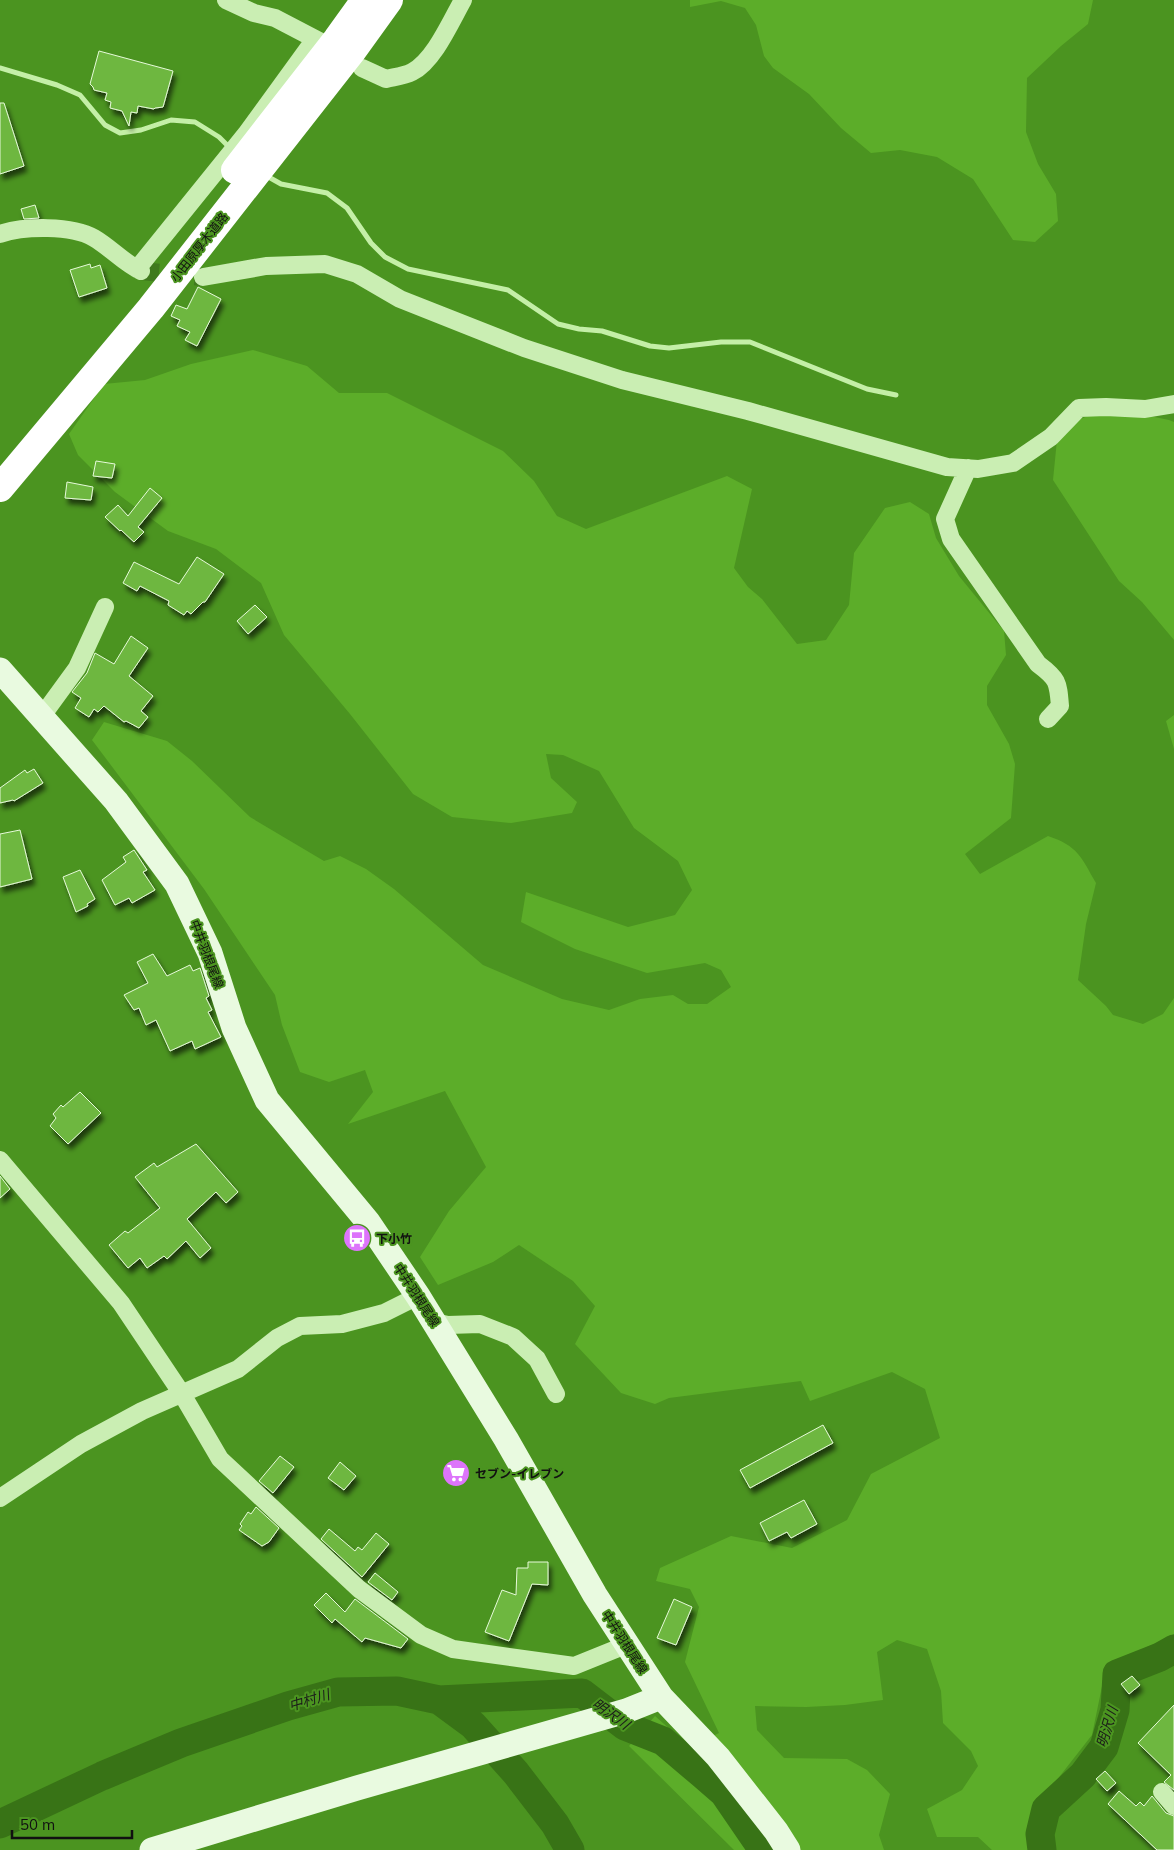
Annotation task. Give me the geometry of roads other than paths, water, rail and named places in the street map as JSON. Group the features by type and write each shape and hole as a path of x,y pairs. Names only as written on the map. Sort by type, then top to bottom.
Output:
{"highway":[{"name":"小田原厚木道路","path":"0,458 136,297 337,39 365,0"},
{"name":"小田原厚木道路","path":"0,488 151,308 353,50 389,0"}],"main road":[{"name":"中井羽根尾線","path":"0,670 116,801 177,884 210,953 234,1028 267,1100 368,1222 418,1296 506,1439 595,1595 661,1697 718,1757 776,1831 788,1850"},
{"path":"152,1850 626,1711 661,1697"}],"street":[{"path":"0,234 8,231 69,229 92,237 115,252 130,266 139,270 318,41 275,18 254,13 226,0"},
{"path":"362,68 386,80 411,73 421,66 432,54 463,0"},
{"path":"204,277 266,266 325,264 357,274 400,299 524,348 622,380 748,411 947,467 978,469 1013,463 1051,437 1079,408 1145,409 1174,404"},
{"path":"968,468 945,519 951,539 1038,664 1054,677 1059,688 1060,706 1048,719"},
{"path":"42,716 77,668 105,607"},
{"path":"0,1160 121,1303 182,1394 220,1459 359,1589 421,1635 453,1649 574,1666 626,1645"},
{"path":"0,1498 81,1444 142,1411 238,1369 277,1338 300,1326 342,1324 384,1312 418,1296"},
{"path":"434,1322 448,1325 480,1324 514,1337 537,1359 556,1394"},
{"path":"1162,1792 1174,1806"}],"waterway":[{"path":"0,68 57,85 80,95 105,125 120,133 141,130 171,120 195,122 219,137 231,149"},
{"path":"265,175 281,184 327,193 347,208 371,243 385,257 408,269 508,290 558,324 579,329 602,331 650,346 669,348 721,342 750,342 867,389 896,395"},
{"name":"明沢川","path":"1042,1850 1040,1834 1046,1809 1083,1775 1104,1747 1115,1710 1117,1674 1160,1657 1174,1649"},
{"name":"中村川","path":"0,1824 102,1776 181,1743 288,1706 338,1692 397,1691 439,1700 473,1725 516,1773 555,1824 570,1850"},
{"name":"明沢川","path":"439,1700 582,1693 625,1726 663,1741 724,1793 763,1850"}],"tunnel":[{"path":"141,271 203,277"}],"place":[{"name":"下小竹","path":"357,1238"},
{"name":"セブン-イレブン","path":"456,1473"}]}
